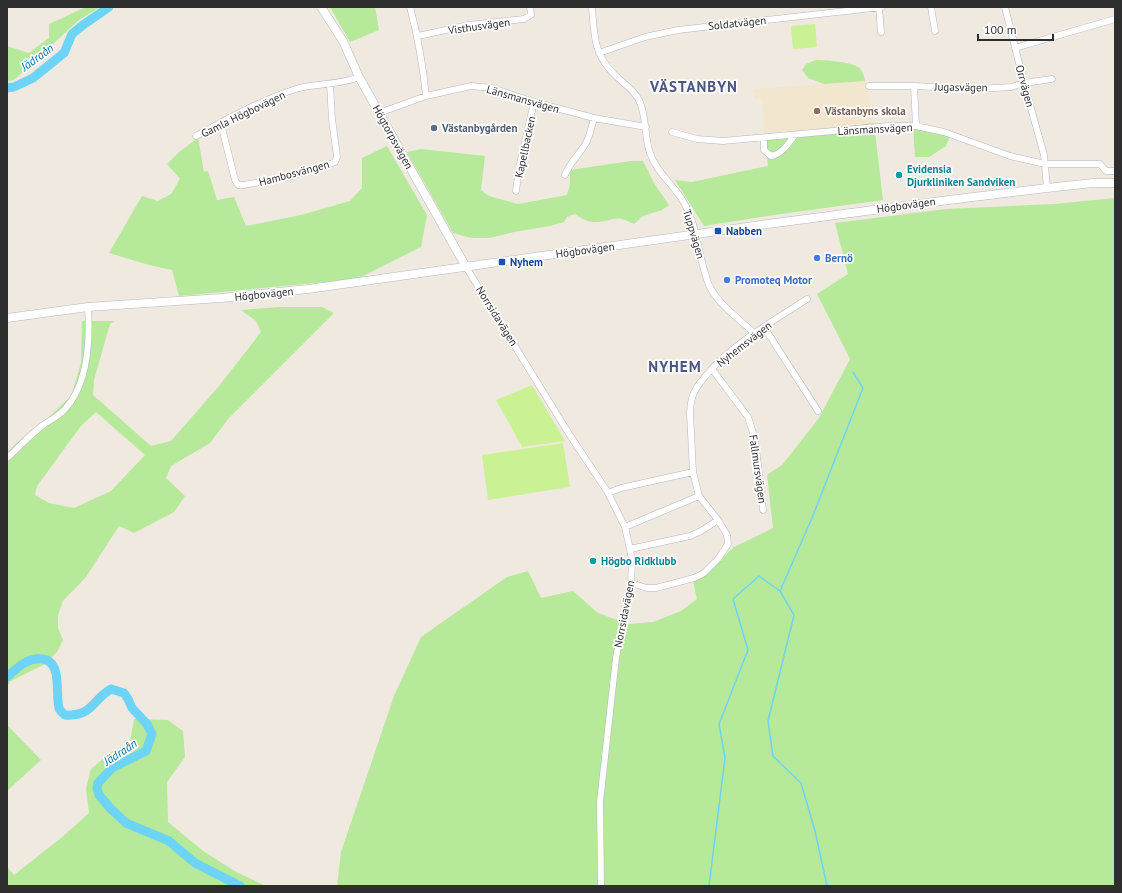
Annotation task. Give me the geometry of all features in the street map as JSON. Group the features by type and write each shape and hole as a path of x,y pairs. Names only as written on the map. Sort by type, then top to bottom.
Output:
{"main road":[{"name":"Högtorpsvägen","path":"321,7 343,41 359,77 466,267"},
{"name":"Högbovägen","path":"7,318 88,307 221,298 308,289 775,223 1047,188 1093,183 1115,183"}],"street":[{"path":"410,7 418,36 426,96"},
{"name":"Visthusvägen","path":"418,36 469,25 524,19 531,15 530,7"},
{"name":"Tuppvägen","path":"592,7 595,39 599,53 608,68 631,89 638,98 643,111 651,156 655,164 683,201 690,217 708,281 713,292 754,333"},
{"name":"Soldatvägen","path":"599,53 646,38 678,30 826,10 880,7 881,32"},
{"path":"930,7 935,31"},
{"name":"Orrvägen","path":"1005,7 1044,155 1047,188"},
{"path":"1015,48 1115,18"},
{"name":"Gamla Högbovägen","path":"196,136 276,96 301,88 352,80 359,77"},
{"name":"Jugasvägen","path":"869,86 914,86 978,89 1011,86 1052,79"},
{"name":"Hambosvängen","path":"221,124 235,180 240,186 292,176 330,164 335,162 337,157 332,119 330,84"},
{"name":"Länsmansvägen","path":"379,113 403,103 467,86 483,87 506,92 534,102 594,118 646,127"},
{"path":"914,86 916,126"},
{"name":"Kapellbacken","path":"516,191 519,168 534,102"},
{"path":"565,175 569,164 586,142 594,118"},
{"name":"Länsmansvägen","path":"672,132 697,139 723,141 888,126 916,126 944,132 1010,156 1045,164"},
{"path":"764,138 764,150 770,156 776,155 783,150 795,134"},
{"path":"1045,164 1100,164 1106,171 1115,171"},
{"name":"Norrsidavägen","path":"466,267 571,437 608,493 624,527 630,549 632,560 631,583 616,658 600,802 601,886"},
{"name":"Nyhemsvägen","path":"718,520 699,496 693,472 690,404 697,387 712,369 733,349 754,333 807,299"},
{"path":"7,458 42,425 65,410 76,395 83,372 89,342 88,307"},
{"path":"764,327 818,411"},
{"name":"Fallmursvägen","path":"712,369 748,417 755,439 763,510"},
{"path":"608,493 621,488 693,472"},
{"path":"624,527 699,496"},
{"path":"630,549 690,536 702,531 718,520 727,535 728,544 727,548 718,559 704,573 694,578 656,588 646,588 631,583"}],"shaded area":[{"name":"Västanbyns skola","path":"867,81 874,123 816,131 764,135 762,98 755,99 753,89"}],"green space":[{"path":"86,7 100,7 79,20 14,80 7,81 7,46 29,53 49,38 49,24"},
{"path":"330,7 375,7 379,30 350,42"},
{"path":"815,24 817,47 793,49 791,26"},
{"path":"816,60 826,60 854,65 861,70 865,81 824,84 808,78 802,70 806,64"},
{"path":"874,123 883,200 704,226 675,180 692,182 768,166 764,135 816,131"},
{"path":"913,128 950,136 946,146 929,157 915,157"},
{"path":"198,138 204,172 208,171 217,200 234,197 246,226 301,215 350,201 362,188 362,158 387,146 427,215 421,247 357,279 179,296 172,270 109,253 142,196 158,201 171,194 180,179 167,164 178,153"},
{"path":"421,149 485,156 481,190 489,196 518,204 567,195 570,185 570,170 631,161 643,161 654,183 669,205 662,210 643,216 634,224 619,218 592,222 575,214 567,217 564,222 550,226 489,238 471,238 453,233 407,152"},
{"path":"1115,198 1115,886 337,886 341,852 394,696 421,637 507,577 528,571 541,598 573,591 598,613 628,624 653,622 681,611 697,599 693,581 704,576 734,547 773,528 767,475 782,465 819,418 850,359 817,294 848,274 835,223 946,209 1054,204"},
{"path":"280,307 322,307 334,313 229,418 210,443 171,466 166,478 185,496 174,512 134,533 119,526 86,577 63,601 58,615 58,628 63,640 57,652 45,664 11,681 7,686 7,452 50,416 71,396 81,363 82,321 115,321 110,324 94,380 93,395 151,446 171,441 219,386 261,332 256,321 241,310","holes":["96,412 145,455 111,491 74,508 49,503 35,495 37,486 81,426"]},
{"path":"532,385 565,441 522,447 496,400"},
{"path":"563,443 570,487 488,500 482,455"},
{"path":"134,719 168,720 183,731 185,757 167,782 168,822 203,851 238,873 266,886 7,886 7,867 14,875 61,838 89,813 86,788 91,769 110,753 130,742"},
{"path":"7,725 41,760 7,791"}],"waterway":[{"name":"Jädraån","path":"7,88 14,87 33,78 64,53 72,34 109,7"},
{"path":"827,886 815,831 801,783 773,756 768,721 794,615 780,591 812,518 863,388 853,372"},
{"path":"709,886 725,758 719,724 748,650 733,599 759,576 780,591"},
{"name":"Jädraån","path":"7,677 27,661 37,659 49,661 56,672 59,708 65,715 74,715 86,711 111,689 124,693 132,708 147,724 152,734 146,751 112,768 98,783 97,788 99,795 126,823 169,841 195,863 240,886"}],"place":[{"name":"Västanbyns skola","path":"817,111"},
{"name":"Västanbygården","path":"434,128"},
{"name":"Evidensia Djurkliniken Sandviken","path":"899,175"},
{"name":"Nabben","path":"718,231"},
{"name":"Bernö","path":"817,258"},
{"name":"Nyhem","path":"502,262"},
{"name":"Promoteq Motor","path":"727,280"},
{"name":"Högbo Ridklubb","path":"593,561"}],"district":[{"name":"VÄSTANBYN","path":"694,86"},
{"name":"NYHEM","path":"675,366"}]}
